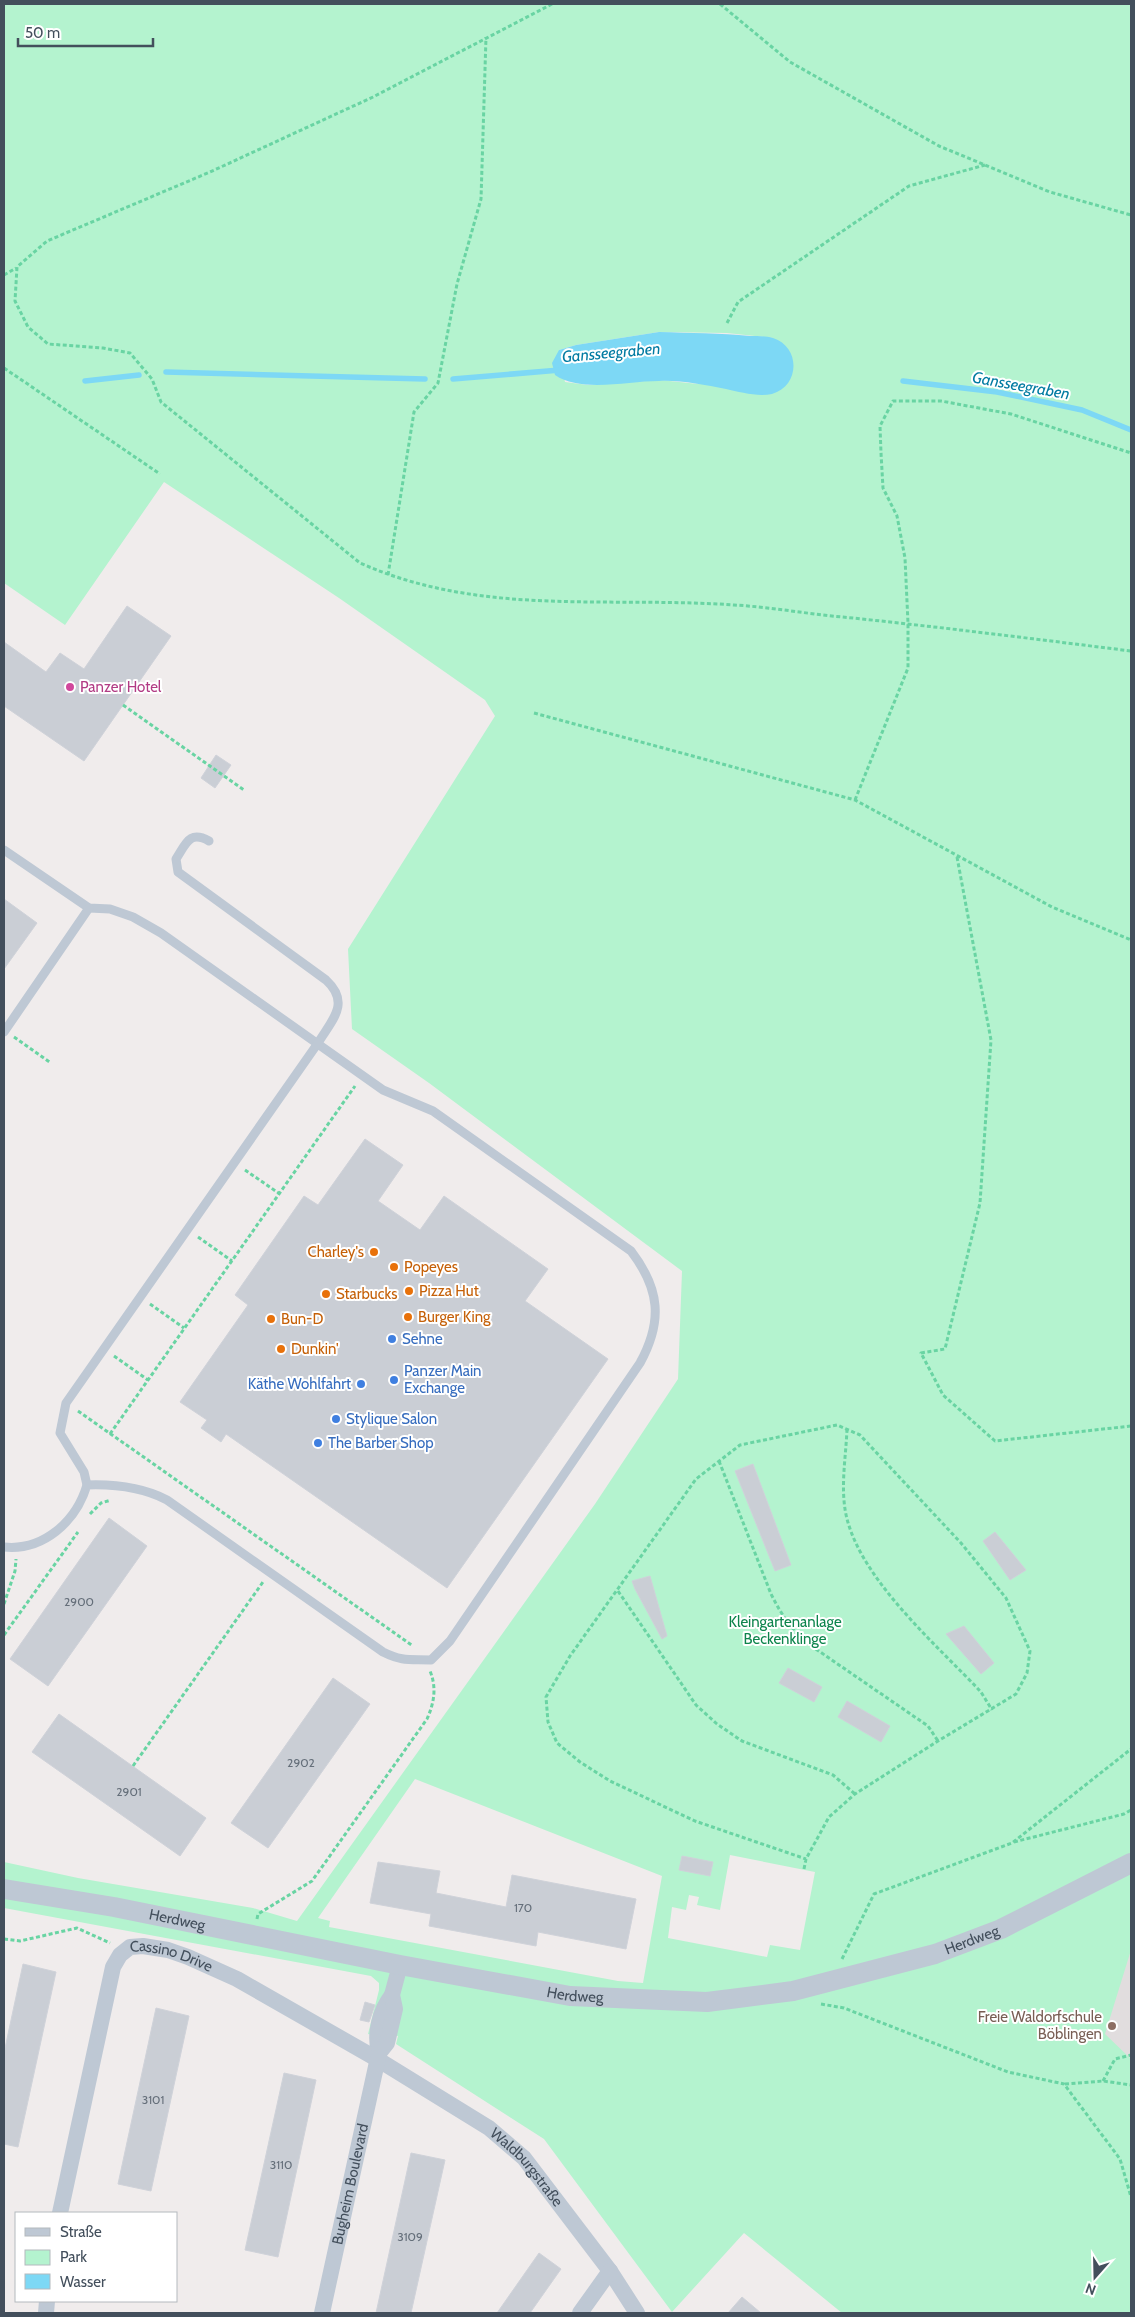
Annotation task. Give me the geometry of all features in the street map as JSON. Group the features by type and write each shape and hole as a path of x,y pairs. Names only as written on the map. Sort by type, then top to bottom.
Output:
{"street":[{"name":"Herdweg","path":"4,1889 114,1907 254,1936 398,1959 570,1996 620,2000 707,2002 793,1991 935,1954 1001,1929 1131,1863"},
{"name":"Cassino Drive","path":"60,2212 113,1967 120,1955 130,1947 143,1946 168,1950 188,1957 237,1979 378,2056"},
{"name":"Bugheim Boulevard","path":"322,2313 378,2056 376,2041 379,2025 384,2006 392,1995 398,1959"},
{"name":"Waldburgstraße","path":"378,2056 489,2128 524,2158 610,2271 638,2313"},
{"path":"580,2313 610,2271"}],"lane":[{"path":"4,1547 16,1549 44,1541 60,1529 83,1500 87,1485 84,1472 60,1433 66,1403 318,1043 337,1013 340,1000 336,989 178,872 176,859 188,840 200,836 209,841"},
{"path":"4,850 89,908 110,909 140,921 383,1090 432,1110 631,1251 644,1267 652,1285 656,1304 655,1326 650,1345 640,1363 450,1641 428,1659 408,1661 396,1659 383,1652 167,1500 136,1488 87,1485"},
{"path":"4,1031 89,908"}],"path":[{"path":"4,275 48,241 210,172 364,101 552,4"},
{"path":"720,4 790,62 939,146 1050,192 1131,215"},
{"path":"388,575 414,412 438,382 457,284 481,199 486,37"},
{"path":"727,324 738,302 909,186 986,165"},
{"path":"16,267 15,301 28,327 34,333 48,344 103,348 130,353 152,379 161,402 360,563 388,575 463,594 555,602 734,605 908,623 1131,651"},
{"path":"4,368 160,474"},
{"path":"855,800 908,668 905,558 897,516 883,488 880,426 893,401 940,402 1011,414 1131,453"},
{"path":"123,705 244,790"},
{"path":"534,713 855,800 1052,907 1131,940"},
{"path":"957,857 991,1040 980,1194 946,1349 921,1353 943,1395 995,1441 1131,1426"},
{"path":"4,1031 51,1063"},
{"path":"110,1434 363,1076"},
{"path":"235,1162 280,1194"},
{"path":"187,1229 232,1261"},
{"path":"140,1297 184,1328"},
{"path":"104,1350 148,1380"},
{"path":"66,1403 428,1659 434,1680 435,1694 428,1719 325,1865 312,1881 258,1914 254,1936"},
{"path":"804,1869 806,1859 829,1817 855,1794 1016,1694 1027,1673 1030,1650 1006,1598 961,1543 895,1470 860,1435 837,1425 740,1445 696,1479 570,1656 546,1697 548,1722 557,1743 580,1762 610,1781 686,1817 806,1859"},
{"path":"847,1429 845,1509 852,1535 860,1552 877,1580 981,1692 992,1710"},
{"path":"719,1461 771,1594 780,1612 798,1636 928,1726 938,1741"},
{"path":"167,1500 178,1482"},
{"path":"87,1519 101,1503 114,1499"},
{"path":"4,1635 81,1526"},
{"path":"4,1604 15,1571 16,1549"},
{"path":"133,1766 270,1572"},
{"path":"618,1591 696,1705 717,1724 742,1741 832,1776 855,1794"},
{"path":"1012,1843 1131,1749"},
{"path":"836,1981 841,1962 874,1894 1012,1843 1124,1814 1131,1810"},
{"path":"4,1940 20,1941 77,1928 109,1942 120,1955"},
{"path":"793,1991 816,2003 844,2008 1008,2072 1064,2084 1103,2081 1131,2085"},
{"path":"1103,2081 1115,2059 1131,2055"},
{"path":"1064,2084 1120,2159 1131,2196"}],"shaded area":[{"name":"Freie Waldorfschule Böblingen","path":"1131,1906 1131,2076 1085,2072"}],"green space":[{"name":"Kleingartenanlage Beckenklinge","path":"1131,4 1131,1950 1105,2034 1131,2059 1131,2313 842,2313 744,2233 672,2312 544,2139 396,2044 398,2036 384,2033 382,2037 368,2034 379,1990 379,1983 371,1976 4,1908 4,1862 78,1878 253,1908 297,1921 595,1504 678,1379 682,1271 429,1083 352,1029 348,949 495,716 485,700 339,598 164,482 65,625 4,583 4,5","holes":["659,332 727,333 773,338 698,384 660,380 588,385 565,382 559,350 576,345","415,1779 662,1876 643,1983 618,1981 329,1927 330,1921 318,1918","730,1855 815,1872 800,1950 770,1945 767,1957 668,1938 672,1907 686,1910 689,1895 699,1897 697,1905 720,1910"]}],"water":[{"path":"659,332 727,334 773,338 789,349 794,366 792,375 788,383 781,390 772,394 760,395 676,381 647,381 605,385 578,384 555,375 552,363 559,350 576,345"}],"building":[{"name":"Panzer Hotel","path":"127,606 171,636 84,761 4,706 4,642 46,672 60,653 84,669"},
{"path":"216,755 231,765 215,788 201,778"},
{"path":"4,899 37,923 4,969"},
{"name":"Panzer Main Exchange","path":"365,1139 403,1165 378,1201 420,1230 444,1196 548,1269 525,1301 608,1359 447,1588 226,1434 221,1442 201,1428 207,1420 180,1402 248,1305 235,1295 304,1196 318,1205"},
{"path":"753,1464 791,1565 775,1571 735,1471"},
{"path":"109,1518 147,1546 48,1686 10,1659"},
{"path":"995,1532 1026,1570 1010,1580 983,1541"},
{"path":"650,1576 667,1636 662,1639 632,1581"},
{"path":"964,1626 994,1663 981,1674 946,1634"},
{"path":"788,1668 822,1687 814,1702 779,1683"},
{"path":"333,1678 370,1704 268,1848 231,1823"},
{"path":"847,1701 890,1726 881,1742 838,1717"},
{"path":"59,1714 206,1818 180,1856 32,1752"},
{"path":"682,1856 713,1862 710,1876 679,1870"},
{"path":"378,1862 440,1871 436,1893 506,1907 512,1875 636,1899 626,1949 538,1932 536,1946 429,1926 431,1914 370,1903"},
{"path":"23,1964 56,1972 18,2147 4,2144 4,2053"},
{"path":"365,2002 375,2005 369,2022 360,2020"},
{"path":"156,2008 189,2016 151,2191 118,2184"},
{"path":"284,2073 316,2080 278,2257 245,2250"},
{"path":"411,2153 445,2160 411,2313 376,2313"},
{"path":"539,2253 561,2269 530,2313 497,2313"},
{"path":"742,2297 761,2313 728,2313"}],"waterway":[{"name":"Gansseegraben","path":"453,379 560,370"},
{"name":"Gansseegraben","path":"166,372 425,379"},
{"name":"Gansseegraben","path":"85,381 139,375"},
{"name":"Gansseegraben","path":"903,381 997,392 1082,410 1131,430"}],"place":[{"name":"Panzer Hotel","path":"70,687"},
{"name":"Charley's","path":"374,1252"},
{"name":"Popeyes","path":"394,1267"},
{"name":"Pizza Hut","path":"409,1291"},
{"name":"Starbucks","path":"326,1294"},
{"name":"Burger King","path":"408,1317"},
{"name":"Bun-D","path":"271,1319"},
{"name":"Sehne","path":"392,1339"},
{"name":"Dunkin'","path":"281,1349"},
{"name":"Panzer Main Exchange","path":"394,1380"},
{"name":"Käthe Wohlfahrt","path":"361,1384"},
{"name":"Stylique Salon","path":"336,1419"},
{"name":"The Barber Shop","path":"318,1443"},
{"name":"Freie Waldorfschule Böblingen","path":"1112,2026"}]}
